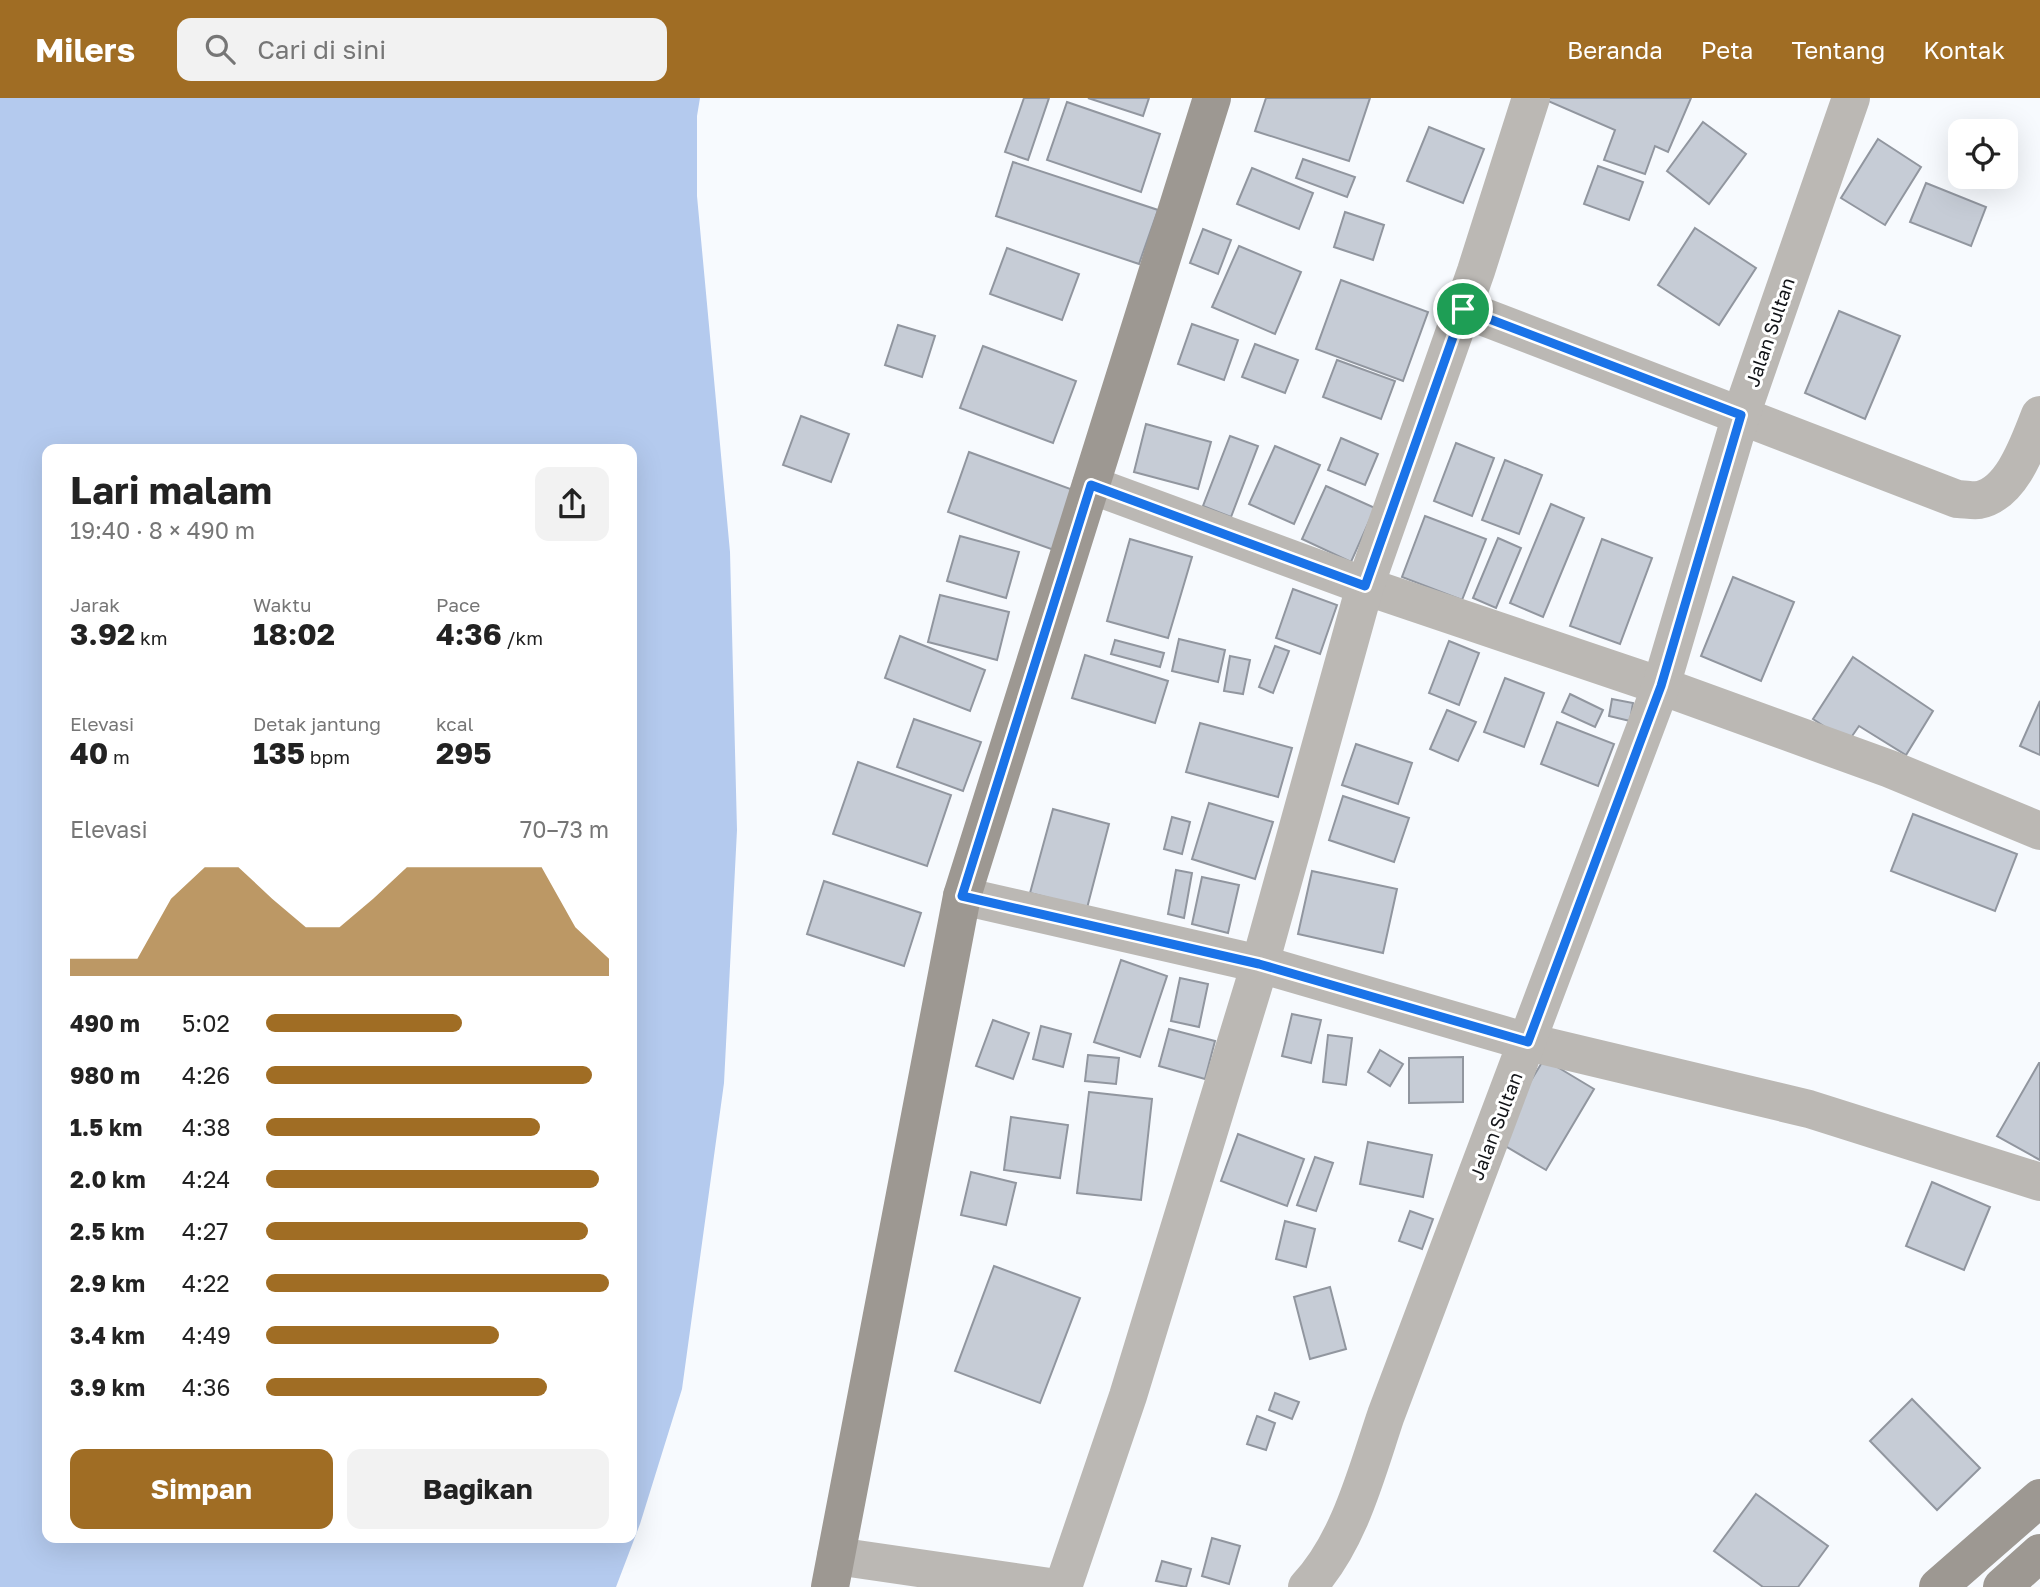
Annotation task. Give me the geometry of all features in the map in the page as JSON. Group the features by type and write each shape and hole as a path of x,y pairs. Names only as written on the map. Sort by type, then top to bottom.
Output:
{"street":[{"path":"1050,1587 833,1571 962,896 1212,98"},
{"path":"1063,1587 1128,1396 1259,964 1365,586 1463,309 1531,98"},
{"name":"Jalan Sultan","path":"1307,1587 1325,1569 1358,1497 1386,1415 1661,686 1741,415 1851,98"},
{"path":"1463,309 1957,499 1980,500 2000,489 2021,462 2040,415"},
{"path":"1091,485 1365,586 1661,686 1890,769 2040,831"},
{"path":"962,896 1259,964 1528,1042 1809,1110 2040,1182"},
{"path":"1937,1587 2040,1498"},
{"path":"2002,1587 2040,1553"}],"water":[{"path":"0,98 700,98 697,116 697,196 730,552 737,830 724,1083 682,1389 637,1532 637,444 42,444 42,1543 633,1543 616,1587 0,1587"}],"building":[{"path":"1024,98 1049,98 1028,160 1005,152"},
{"path":"1088,98 1149,98 1143,116"},
{"path":"1266,98 1370,98 1349,161 1255,131"},
{"path":"1549,98 1691,98 1668,152 1655,146 1645,174 1604,160 1615,130 1548,101"},
{"path":"1067,102 1160,134 1141,192 1047,160"},
{"path":"1703,122 1746,154 1709,204 1667,171"},
{"path":"1429,127 1484,149 1463,203 1407,181"},
{"path":"1878,139 1921,167 1885,225 1841,198"},
{"path":"1303,159 1355,177 1347,197 1296,178"},
{"path":"1013,162 1158,210 1139,264 996,216"},
{"path":"1598,166 1643,182 1629,220 1584,204"},
{"path":"1252,168 1313,193 1299,229 1237,204"},
{"path":"1926,183 1986,207 1971,246 1910,222"},
{"path":"1345,212 1384,225 1373,260 1334,247"},
{"path":"1695,228 1756,268 1719,325 1658,285"},
{"path":"1203,229 1231,240 1218,274 1190,263"},
{"path":"1239,246 1301,272 1275,334 1212,307"},
{"path":"1007,248 1079,274 1062,320 990,294"},
{"path":"1341,280 1428,312 1403,381 1316,349"},
{"path":"1839,311 1900,336 1865,419 1805,393"},
{"path":"1192,324 1238,340 1224,380 1178,364"},
{"path":"898,325 935,336 922,377 885,365"},
{"path":"1255,344 1298,360 1285,393 1242,377"},
{"path":"983,346 1076,381 1053,443 960,408"},
{"path":"1337,360 1395,381 1381,419 1323,397"},
{"path":"801,416 849,434 831,482 783,465"},
{"path":"1146,424 1211,442 1198,489 1134,472"},
{"path":"1230,436 1258,446 1231,517 1203,506"},
{"path":"1341,438 1378,454 1365,485 1328,470"},
{"path":"1456,443 1494,458 1472,516 1434,501"},
{"path":"1275,446 1320,465 1294,524 1249,504"},
{"path":"969,452 1076,491 1054,550 948,512"},
{"path":"1505,460 1542,475 1519,534 1482,520"},
{"path":"1326,486 1375,508 1351,562 1302,539"},
{"path":"1551,504 1584,518 1543,617 1510,603"},
{"path":"1425,516 1486,539 1462,600 1402,577"},
{"path":"960,536 1019,552 1006,598 947,581"},
{"path":"1498,538 1521,548 1496,608 1473,598"},
{"path":"1130,539 1192,557 1168,638 1107,621"},
{"path":"1602,539 1652,558 1620,644 1570,626"},
{"path":"1733,577 1794,602 1761,681 1701,656"},
{"path":"1293,589 1337,605 1320,654 1276,638"},
{"path":"940,595 1009,612 997,660 928,642"},
{"path":"900,636 985,670 970,711 885,678"},
{"path":"1179,639 1225,650 1218,682 1172,671"},
{"path":"1115,640 1164,653 1160,667 1111,654"},
{"path":"1449,641 1479,653 1459,705 1429,693"},
{"path":"1275,646 1289,651 1273,693 1259,687"},
{"path":"1085,655 1168,681 1155,723 1072,698"},
{"path":"1230,656 1250,660 1243,694 1224,691"},
{"path":"1853,657 1933,711 1906,755 1859,726 1848,742 1813,719"},
{"path":"1505,678 1544,693 1524,747 1484,732"},
{"path":"1570,694 1603,710 1595,727 1562,712"},
{"path":"1612,699 1633,703 1630,721 1609,716"},
{"path":"2040,701 2040,755 2020,746"},
{"path":"1447,710 1476,722 1458,761 1430,749"},
{"path":"914,719 981,742 963,791 897,767"},
{"path":"1557,722 1614,744 1598,786 1541,764"},
{"path":"1200,723 1292,748 1278,797 1186,772"},
{"path":"1356,744 1412,763 1398,804 1342,785"},
{"path":"858,762 951,795 927,866 833,834"},
{"path":"1343,796 1409,818 1394,862 1329,840"},
{"path":"1209,803 1273,822 1255,879 1192,859"},
{"path":"1053,809 1109,824 1087,908 1030,893"},
{"path":"1913,814 2017,854 1995,911 1891,871"},
{"path":"1172,817 1190,822 1182,854 1164,849"},
{"path":"1176,870 1192,873 1184,918 1168,914"},
{"path":"1312,871 1397,889 1383,953 1298,934"},
{"path":"1202,877 1239,885 1228,933 1192,924"},
{"path":"824,881 921,913 904,966 807,934"},
{"path":"1121,960 1167,976 1140,1057 1094,1042"},
{"path":"1180,978 1208,984 1199,1027 1171,1021"},
{"path":"1292,1014 1321,1020 1311,1063 1282,1056"},
{"path":"993,1020 1029,1033 1013,1079 976,1066"},
{"path":"1041,1026 1071,1034 1063,1067 1033,1059"},
{"path":"1169,1029 1215,1041 1205,1079 1159,1066"},
{"path":"1328,1035 1352,1038 1346,1085 1323,1082"},
{"path":"1380,1050 1403,1064 1390,1086 1368,1072"},
{"path":"1088,1055 1119,1058 1116,1084 1085,1081"},
{"path":"1463,1057 1463,1102 1409,1103 1409,1058"},
{"path":"1544,1059 1594,1089 1546,1170 1495,1140"},
{"path":"2040,1063 2040,1160 1997,1136"},
{"path":"1089,1092 1152,1099 1141,1200 1077,1193"},
{"path":"1011,1117 1068,1125 1060,1178 1004,1170"},
{"path":"1238,1134 1304,1159 1287,1206 1221,1181"},
{"path":"1368,1142 1432,1155 1423,1197 1360,1184"},
{"path":"1315,1157 1333,1163 1316,1211 1297,1205"},
{"path":"971,1172 1016,1183 1006,1225 961,1215"},
{"path":"1932,1182 1990,1207 1964,1270 1906,1246"},
{"path":"1410,1211 1433,1219 1422,1249 1399,1241"},
{"path":"1285,1221 1315,1229 1306,1267 1276,1259"},
{"path":"994,1266 1080,1298 1040,1403 955,1371"},
{"path":"1330,1287 1346,1349 1310,1359 1294,1297"},
{"path":"1275,1393 1299,1402 1292,1419 1269,1410"},
{"path":"1912,1399 1980,1468 1937,1510 1870,1441"},
{"path":"1257,1416 1275,1423 1266,1450 1247,1444"},
{"path":"1756,1494 1828,1546 1798,1587 1763,1587 1714,1551"},
{"path":"1212,1538 1240,1546 1229,1584 1202,1576"},
{"path":"1162,1561 1191,1569 1186,1587 1156,1581"}],"route":[{"path":"1463,309 1741,415 1661,686 1528,1042 1259,964 962,896 1091,485 1365,586 1463,309"}]}
